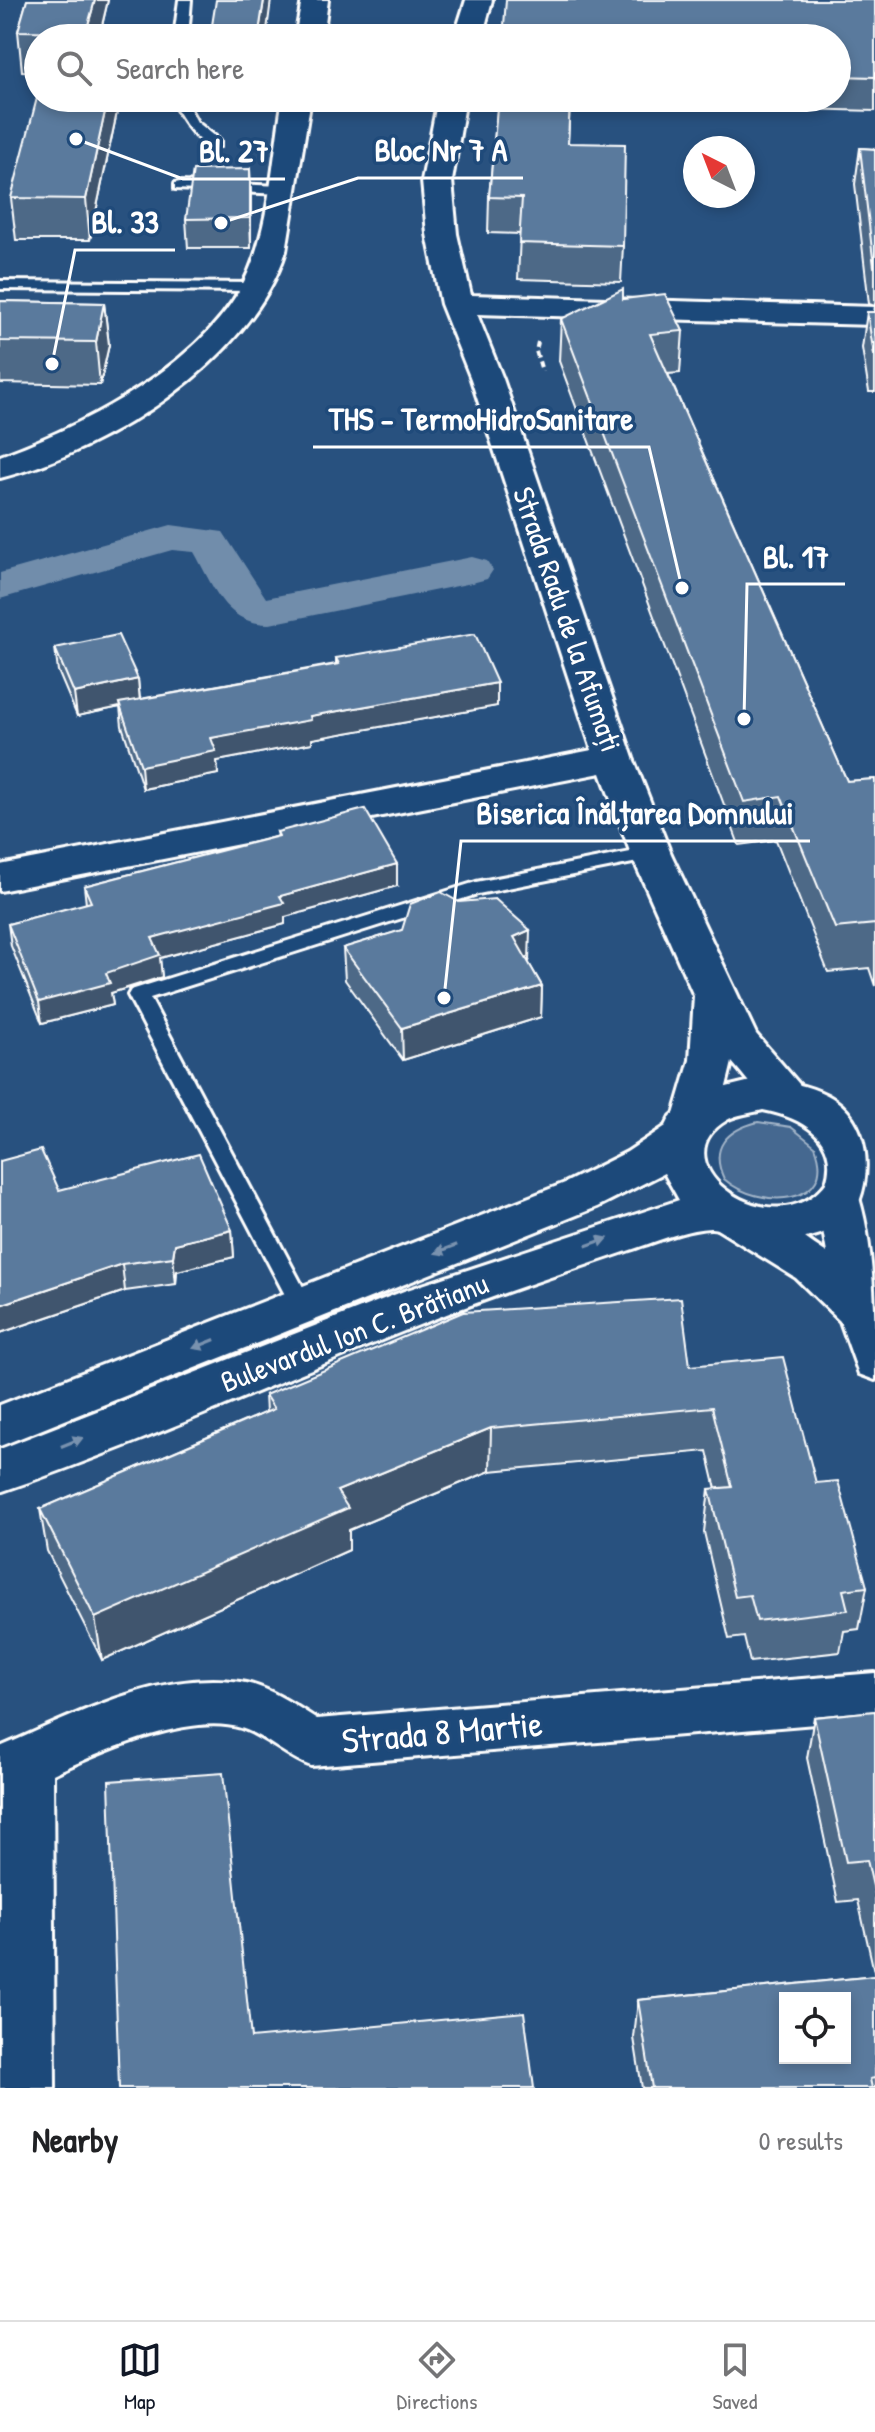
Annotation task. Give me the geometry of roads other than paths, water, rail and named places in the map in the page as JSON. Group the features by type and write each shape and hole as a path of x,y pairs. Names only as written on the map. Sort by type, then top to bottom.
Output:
{"main road":[{"path":"810,1108 846,1136 854,1157 856,1183 803,1221 780,1225 724,1213 696,1194 684,1175 680,1156 689,1128 714,1105 738,1097 763,1094 875,1126"},
{"name":"Bulevardul Ion C. Brătianu","path":"0,1426 581,1195 643,1164 689,1128"},
{"name":"Bulevardul Ion C. Brătianu","path":"0,1471 421,1304 652,1224 724,1213"}],"street":[{"path":"311,24 315,0"},
{"path":"472,24 479,0"},
{"path":"0,468 64,442 113,417 152,391 216,339 257,287 268,259 295,112"},
{"name":"Strada Radu de la Afumați","path":"449,112 437,181 442,234 457,304 487,379 614,758 651,854 712,991 740,1044 810,1108"},
{"path":"457,304 875,316"},
{"path":"0,878 614,758"},
{"name":"Strada Radu de la Afumați","path":"689,1128 707,1089 716,1039 712,991"},
{"path":"856,1183 860,1312 875,1361"},
{"path":"724,1213 812,1266 860,1312"},
{"name":"Strada 8 Martie","path":"26,2088 14,1767 139,1714 197,1706 243,1705 311,1743 875,1696"}],"lane":[{"path":"182,24 185,0"},
{"path":"185,112 192,124 215,143"},
{"path":"180,186 282,190"},
{"path":"0,285 257,287"},
{"path":"301,1304 138,995 476,888 651,854"}],"waterway":[{"path":"0,586 171,537 208,541 246,604 256,611 270,611 472,570"}],"place":[{"name":"Bl. 27","path":"76,139"},
{"name":"Bloc Nr 7 A","path":"221,223"},
{"name":"Bl. 33","path":"52,364"},
{"name":"THS - TermoHidroSanitare","path":"682,588"},
{"name":"Bl. 17","path":"744,719"},
{"name":"Biserica Înălțarea Domnului","path":"444,998"}]}
